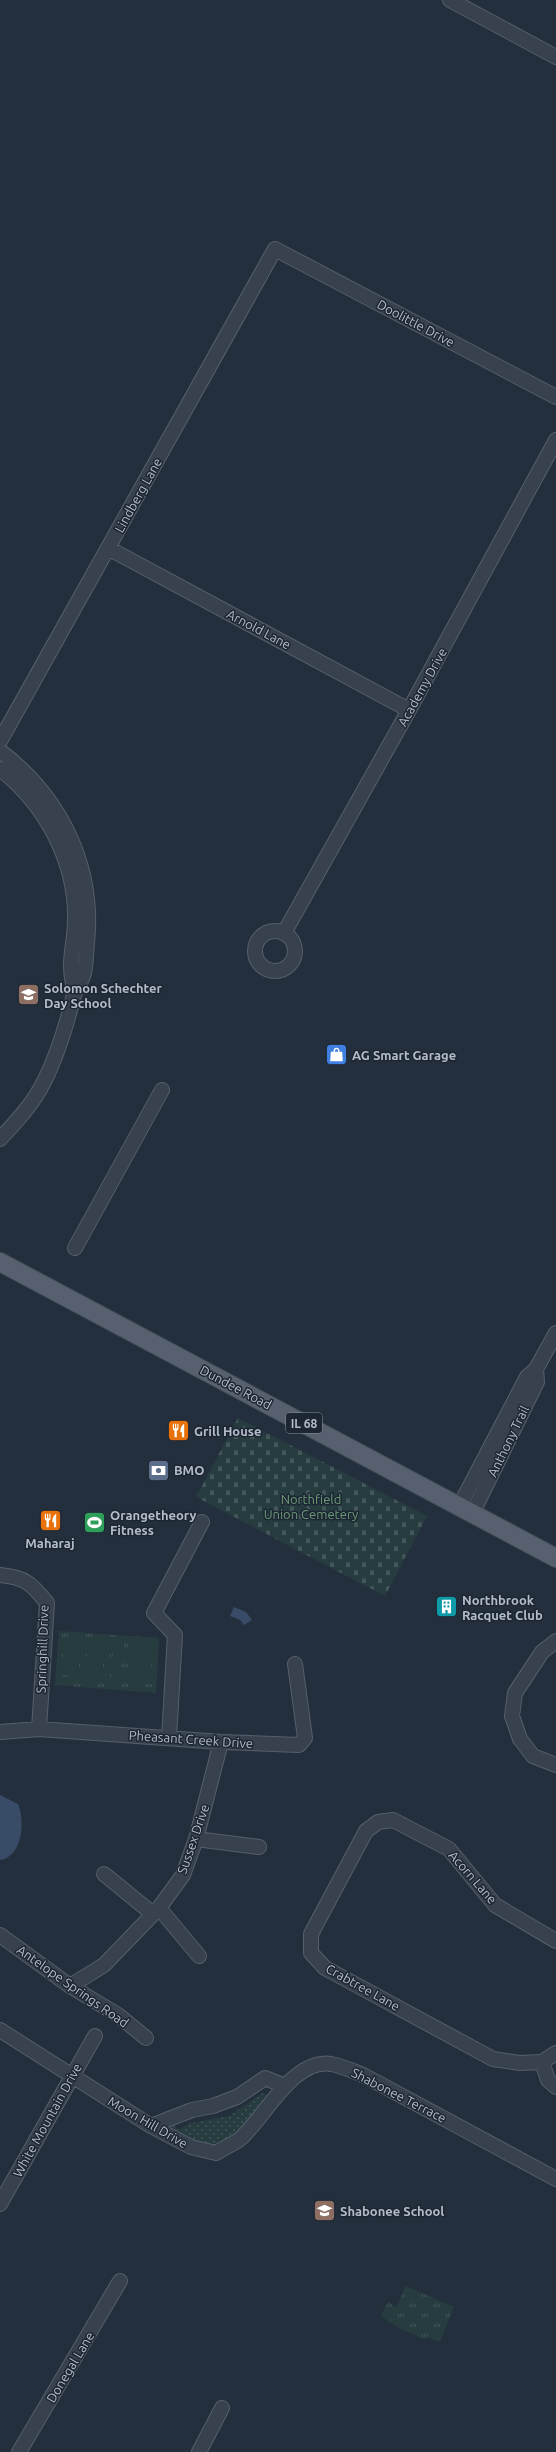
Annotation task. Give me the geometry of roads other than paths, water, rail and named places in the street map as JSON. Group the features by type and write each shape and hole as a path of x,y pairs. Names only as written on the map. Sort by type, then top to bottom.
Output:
{"main road":[{"name":"Dundee Road","path":"0,1262 467,1508 556,1558"}],"street":[{"path":"450,0 556,57"},
{"name":"Doolittle Drive","path":"275,249 556,397"},
{"name":"Lindberg Lane","path":"0,741 275,249"},
{"name":"Academy Drive","path":"284,933 409,710 556,440"},
{"name":"Arnold Lane","path":"108,548 409,710"},
{"path":"0,751 29,776 46,795 61,817 80,860 87,892 88,934 84,974 75,991 58,1049 40,1090 0,1139"},
{"path":"0,769 20,786 41,812 52,830 66,862 70,879 75,918 70,973 75,991"},
{"path":"75,1248 162,1090"},
{"name":"Anthony Trail","path":"467,1508 527,1377 536,1369 556,1333"},
{"path":"169,1738 175,1635 154,1613 202,1522"},
{"name":"Springhill Drive","path":"0,1575 17,1576 34,1586 47,1602 39,1729"},
{"path":"556,1641 542,1652 514,1693 512,1716 520,1739 532,1756 556,1765"},
{"name":"Pheasant Creek Drive","path":"0,1732 39,1729 221,1742 299,1745 305,1738 295,1664"},
{"name":"Sussex Drive","path":"70,1986 104,1965 156,1911 183,1875 196,1839 221,1742"},
{"name":"Acorn Lane","path":"366,1831 378,1822 393,1820 449,1849 495,1905 556,1941"},
{"name":"Crabtree Lane","path":"366,1831 311,1934 311,1953 324,1968 493,2058 520,2063 542,2062"},
{"path":"196,1839 259,1847"},
{"path":"104,1874 156,1911 199,1956"},
{"name":"Antelope Springs Road","path":"0,1935 70,1986 118,2015 146,2038"},
{"name":"Moon Hill Drive","path":"0,2030 151,2126 192,2147 216,2153 239,2140 260,2119 286,2086"},
{"name":"White Mountain Drive","path":"0,2204 95,2036"},
{"path":"552,2084 542,2062 556,2053"},
{"name":"Shabonee Terrace","path":"286,2086 294,2076 317,2066 330,2064 346,2068 392,2090 556,2179"},
{"path":"151,2126 192,2110 213,2106 237,2097 265,2078 286,2086"},
{"name":"Donegal Lane","path":"19,2452 120,2281"},
{"path":"199,2452 222,2408"}],"water":[{"path":"234,1607 246,1612 252,1620 244,1625 240,1620 230,1616"},
{"path":"0,1795 18,1804 21,1828 18,1845 14,1852 8,1857 0,1860"}],"place":[{"name":"Solomon Schechter Day School","path":"29,995"},
{"name":"AG Smart Garage","path":"337,1055"},
{"name":"Grill House","path":"179,1431"},
{"name":"BMO","path":"158,1470"},
{"name":"Maharaj","path":"50,1521"},
{"name":"Orangetheory Fitness","path":"95,1522"},
{"name":"Northbrook Racquet Club","path":"447,1607"},
{"name":"Shabonee School","path":"324,2211"}],"park label":[{"name":"Northfield Union Cemetery","path":"311,1506"}]}
